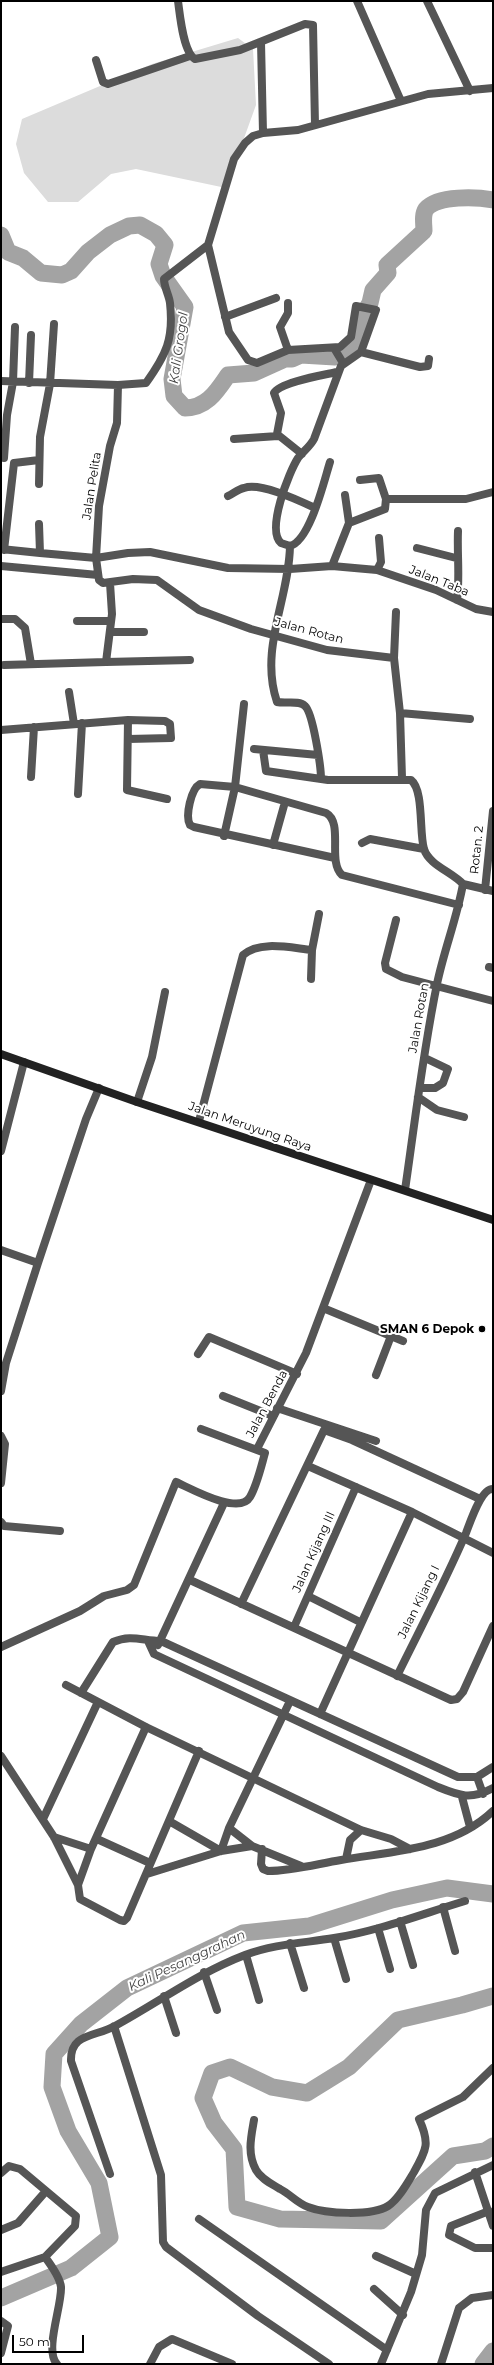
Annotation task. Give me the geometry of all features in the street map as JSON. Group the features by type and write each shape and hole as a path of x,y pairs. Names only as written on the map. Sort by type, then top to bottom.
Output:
{"main road":[{"name":"Jalan Meruyung Raya","path":"1,1054 137,1102 199,1121 493,1220"}],"street":[{"path":"178,1 190,56 195,59 204,59 261,42 304,24 313,25 315,125"},
{"path":"357,1 401,101"},
{"path":"428,1 470,91"},
{"path":"261,42 263,133"},
{"path":"96,60 103,82 108,84 190,56"},
{"path":"429,359 428,366 420,367 361,352 339,357 312,347 288,350 264,361 251,362 228,332 208,245 234,159 245,143 253,136 263,133 290,132 428,94 493,88"},
{"path":"1,381 50,384 118,385 146,383 163,359 170,332 170,302 164,279 208,245"},
{"path":"225,317 276,298"},
{"path":"288,303 288,313 280,327 288,350"},
{"path":"290,546 281,543 277,537 281,494 302,454 314,439 337,372 340,347 351,337 355,307 360,305 372,308 376,312 361,352"},
{"path":"39,484 40,437 50,384 54,324"},
{"path":"4,458 7,415 14,382 15,327"},
{"path":"29,383 31,335"},
{"path":"278,436 277,432 281,413 275,390 305,380 337,372"},
{"name":"Jalan Pelita","path":"98,575 96,558 99,506 111,441 117,423 118,385"},
{"path":"234,439 278,436 302,454"},
{"path":"3,549 14,462 39,460"},
{"path":"290,546 301,539 315,508 330,462"},
{"path":"349,522 384,511 386,499 379,478 360,480"},
{"path":"228,496 247,487 281,494 315,508"},
{"path":"386,499 450,500 481,497 493,492"},
{"path":"332,566 349,522 345,495"},
{"path":"39,524 40,553"},
{"path":"457,600 460,574 456,558 458,531"},
{"path":"377,570 381,562 379,538"},
{"path":"290,546 290,569 270,654 277,701 301,704 306,707 314,732 321,779"},
{"path":"417,548 456,558"},
{"name":"Jalan Taba","path":"3,549 96,558 128,553 150,552 228,568 290,569 332,566 377,570 429,587 476,609 493,612"},
{"path":"1,566 98,575 101,582 110,583 111,621 106,662"},
{"name":"Jalan Rotan","path":"110,583 133,579 157,580 199,610 251,629 275,634 328,650 394,658"},
{"path":"396,612 394,658 400,713 402,778"},
{"path":"1,619 15,619 25,628 31,664"},
{"path":"77,621 111,621"},
{"path":"110,632 144,632"},
{"path":"4,665 52,662 190,660"},
{"path":"69,692 78,724 78,794"},
{"path":"224,836 235,787 244,704"},
{"path":"400,713 470,719"},
{"path":"128,720 127,790 167,799"},
{"path":"1,730 128,720 167,721 170,724 172,736 170,738 128,739"},
{"path":"31,777 34,727"},
{"path":"254,749 318,755"},
{"path":"263,750 266,771 321,779 402,778 414,782 424,849 432,861 463,884 489,891"},
{"path":"335,858 224,836 190,825 188,820 193,791 200,784 235,787 330,816 334,822 335,858 338,871 342,874 459,905"},
{"path":"273,845 285,802"},
{"name":"Rotan. 2","path":"489,891 493,812"},
{"path":"362,843 370,839 424,849"},
{"name":"Jalan Rotan","path":"405,1190 418,1097 437,986 445,946 459,905 463,884"},
{"path":"311,979 312,950 319,914"},
{"path":"396,920 385,963 386,969 402,977 493,1001"},
{"path":"199,1121 243,955 250,948 269,946 312,950"},
{"path":"137,1102 152,1057 165,992"},
{"path":"420,1088 435,1088 443,1083 448,1069 425,1058"},
{"path":"1,1151 24,1062"},
{"path":"1,1391 6,1363 38,1263 86,1119 99,1088"},
{"path":"418,1097 436,1110 464,1117"},
{"name":"Jalan Benda","path":"1,1647 80,1611 104,1596 127,1590 134,1584 176,1482 224,1503 243,1503 250,1498 266,1453 257,1449 277,1408 297,1374 324,1308 371,1180"},
{"path":"1,1250 38,1263"},
{"path":"324,1308 403,1341"},
{"path":"376,1375 391,1336"},
{"path":"198,1354 209,1337 297,1374"},
{"path":"223,1396 273,1416"},
{"path":"277,1408 376,1441"},
{"path":"201,1429 257,1449"},
{"path":"241,1604 324,1430 352,1440 480,1499 486,1491 493,1489"},
{"path":"1,1436 5,1444 1,1483"},
{"path":"308,1466 412,1512 493,1553"},
{"name":"Jalan Kijang III","path":"294,1627 356,1487"},
{"name":"Jalan Kijang I","path":"397,1676 463,1539 480,1499"},
{"path":"154,1654 190,1580 224,1503"},
{"path":"320,1714 360,1622 412,1512"},
{"path":"1,1522 4,1526 60,1531"},
{"path":"190,1580 451,1700 457,1699 463,1692 493,1626"},
{"path":"308,1596 360,1622"},
{"path":"81,1693 113,1642 132,1637 148,1641 160,1641 443,1772 458,1777 476,1777 493,1767"},
{"path":"148,1641 154,1654 462,1797 483,1794 493,1788"},
{"path":"66,1685 98,1704 199,1751 361,1830 391,1839 410,1849"},
{"path":"221,1851 230,1828 290,1701"},
{"path":"43,1819 98,1704"},
{"path":"78,1885 91,1849 97,1839 146,1727"},
{"path":"1,1756 54,1837 78,1885 80,1899 124,1921 128,1918 147,1874 150,1863 199,1751"},
{"path":"476,1777 483,1794"},
{"path":"462,1797 470,1827"},
{"path":"262,1848 261,1864 263,1869 277,1871 428,1846 470,1827 493,1811"},
{"path":"169,1821 221,1851"},
{"path":"230,1828 252,1846"},
{"path":"346,1859 350,1840 361,1830"},
{"path":"54,1837 91,1849"},
{"path":"97,1839 150,1863"},
{"path":"147,1874 221,1851 252,1846 262,1848 301,1866"},
{"path":"110,2174 71,2061 71,2050 75,2042 114,2026 204,1972 246,1955 290,1943 334,1938 378,1928 465,1901"},
{"path":"443,1908 455,1951"},
{"path":"400,1921 413,1965"},
{"path":"378,1928 390,1969"},
{"path":"334,1938 346,1979"},
{"path":"290,1943 304,1988"},
{"path":"246,1955 259,2000"},
{"path":"204,1972 217,2010"},
{"path":"164,1996 176,2033"},
{"path":"114,2026 161,2175 163,2242 166,2247 252,2311 329,2364"},
{"path":"254,2120 250,2143 251,2156 256,2171 268,2182 309,2208 361,2212 379,2210 390,2205 425,2153 426,2136 419,2119 462,2097 493,2068"},
{"path":"381,2364 403,2315 422,2255 426,2210 430,2198 435,2193 493,2165"},
{"path":"1,2173 9,2166 20,2168 72,2212 76,2220 75,2226 45,2257 1,2272"},
{"path":"476,2172 493,2226"},
{"path":"1,2230 18,2222 46,2191"},
{"path":"489,2211 451,2226 449,2235 475,2248 493,2248"},
{"path":"199,2219 387,2350"},
{"path":"376,2256 416,2274"},
{"path":"45,2257 55,2271 61,2286 52,2352 58,2364"},
{"path":"374,2289 403,2315"},
{"path":"441,2364 459,2308 472,2298 493,2295"},
{"path":"1,2320 8,2326 1,2353"},
{"path":"150,2364 159,2347 172,2339 215,2360 232,2364"}],"shaded area":[{"path":"238,38 253,49 256,105 226,188 136,169 111,174 78,202 48,202 24,173 16,144 22,119 152,64"}],"waterway":[{"name":"Kali Grogol","path":"1,235 8,252 23,258 41,273 62,275 71,271 88,252 110,235 129,226 140,225 156,234 165,245 159,264 163,276 185,307 172,379 174,396 185,408 199,405 211,398 228,375 254,373 285,359 292,359 301,355 335,357 346,351 359,335 362,317 370,303 373,290 388,273 387,265 424,231 424,217 426,209 432,204 448,199 477,198 493,200"},
{"name":"Kali Pesanggrahan","path":"1,2298 71,2268 110,2237 99,2183 68,2131 52,2087 54,2054 81,2024 127,1988 243,1933 309,1926 392,1900 447,1888 493,1894"},
{"name":"Kali Pesanggrahan","path":"493,1996 398,2020 349,2067 307,2093 272,2087 230,2067 212,2073 203,2098 214,2123 234,2149 237,2207 280,2219 381,2221 453,2156 485,2151 493,2146"},
{"name":"Kali Pesanggrahan","path":"483,2364 493,2351"}],"place":[{"name":"SMAN 6 Depok","path":"482,1329"}]}
